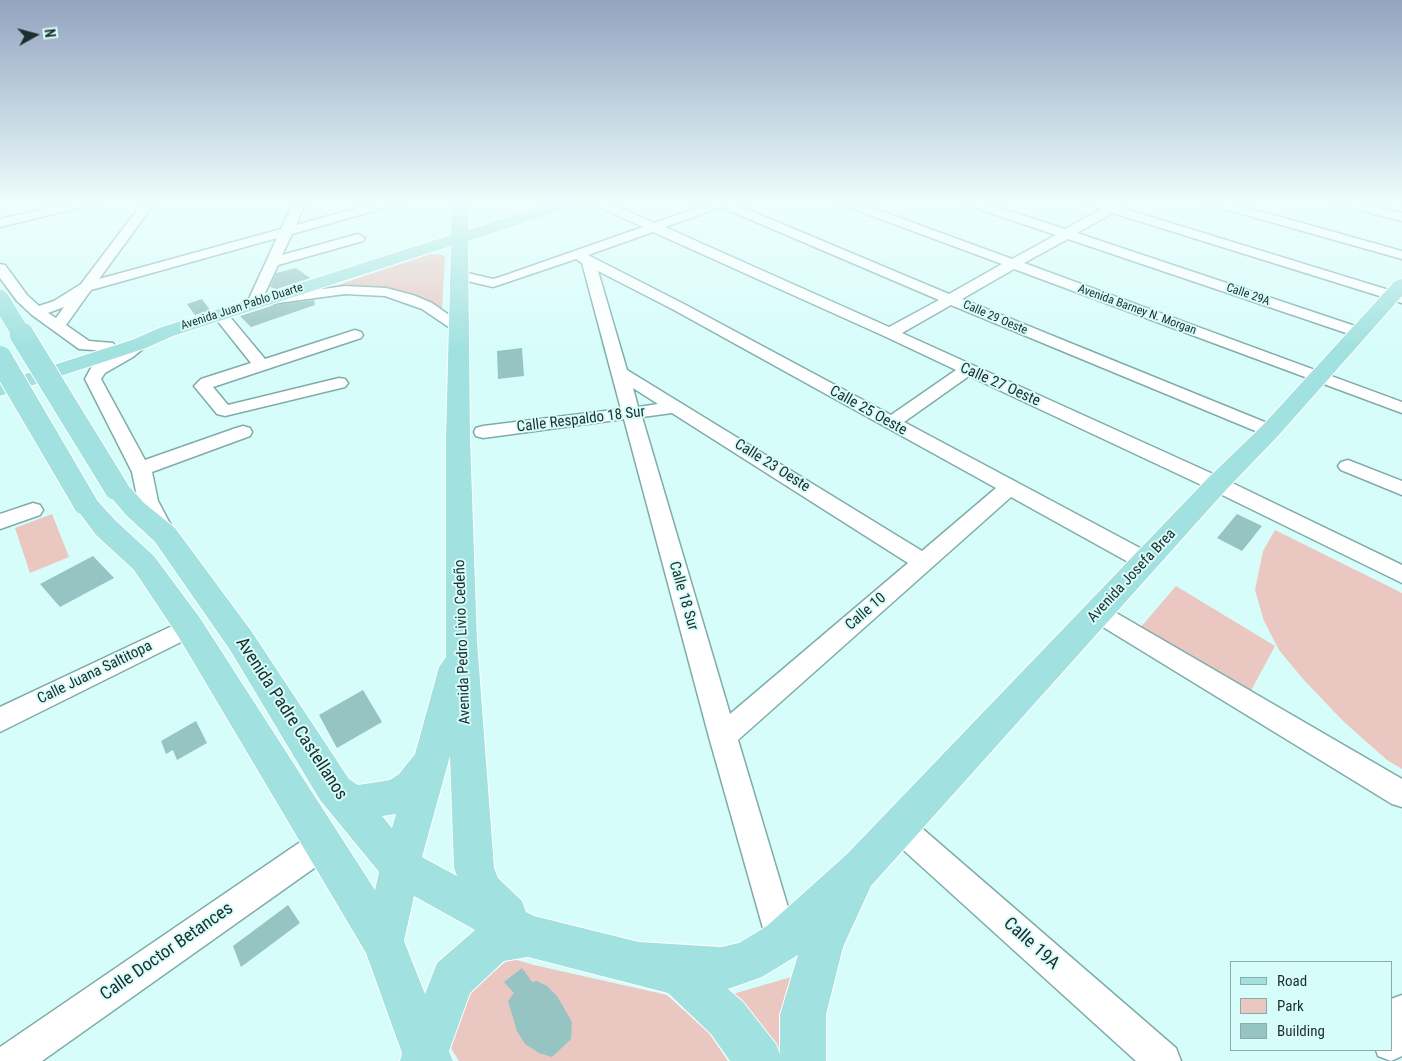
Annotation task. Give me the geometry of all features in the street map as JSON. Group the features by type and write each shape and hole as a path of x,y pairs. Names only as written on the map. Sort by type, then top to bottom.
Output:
{"main road":[{"name":"Avenida Juan Pablo Duarte","path":"0,389 139,344 166,332 220,314 420,251"},
{"name":"Avenida Pedro Livio Cedeño","path":"462,251 469,278 458,327 461,641 474,868 483,892 528,936"},
{"name":"Avenida Josefa Brea","path":"641,963 721,969 747,962 782,942 861,868 1098,612 1147,562 1217,484 1270,431 1358,332 1399,293"},
{"name":"Avenida Padre Castellanos","path":"0,298 100,496 106,528 144,563 189,627 383,940 426,1058"},
{"name":"Avenida Juan Pablo Duarte","path":"0,381 107,346 157,332 166,332"},
{"name":"Avenida Padre Castellanos","path":"0,358 100,496 135,509 165,535 240,642 333,788 400,867 528,936 680,974 727,1018 759,1061"},
{"path":"383,940 400,867 432,756 461,641"},
{"path":"333,788 347,800 358,803 397,796 412,786 432,756"},
{"name":"Avenida Josefa Brea","path":"802,1061 803,1015 823,942 861,868"},
{"path":"426,1058 453,979 494,941 528,936"}],"street":[{"path":"57,327 112,251"},
{"path":"37,312 59,304 84,288 222,251"},
{"path":"254,304 278,251"},
{"path":"273,262 314,251"},
{"path":"469,278 493,283 583,258 600,251"},
{"name":"Calle 27 Oeste","path":"707,251 1217,484 1402,575"},
{"name":"Calle 29 Oeste","path":"838,251 1270,431"},
{"name":"Avenida Barney N. Morgan","path":"978,251 1402,408"},
{"path":"890,333 1038,251"},
{"name":"Calle 29A","path":"1116,251 1358,332"},
{"path":"1256,251 1399,293"},
{"path":"1386,251 1402,255"},
{"name":"Calle 18 Sur","path":"583,258 632,414 782,942"},
{"name":"Calle 25 Oeste","path":"583,258 1147,562"},
{"path":"0,268 22,298 57,327 85,346 107,346"},
{"path":"254,304 302,295 345,290 386,292 408,298 426,306 458,327"},
{"path":"220,314 261,365"},
{"path":"339,383 226,411 223,410 203,386 207,383 354,335"},
{"path":"139,344 127,354 98,370 93,379 140,469 148,501 165,535"},
{"path":"891,423 966,370"},
{"name":"Calle 23 Oeste","path":"619,372 924,562"},
{"name":"Calle Respaldo 18 Sur","path":"483,432 678,408"},
{"path":"140,469 243,432"},
{"path":"1348,466 1402,488"},
{"name":"Calle 10","path":"723,737 1010,487"},
{"path":"0,522 33,510"},
{"path":"1098,612 1402,794"},
{"name":"Calle Juana Saltitopa","path":"0,720 189,627"},
{"name":"Calle 19A","path":"899,827 1163,1061"},
{"name":"Calle Doctor Betances","path":"11,1061 323,844"},
{"path":"1392,1041 1402,1012"}],"green space":[{"path":"430,254 445,257 442,308 368,288 329,288"},
{"path":"52,514 69,557 30,573 15,528"},
{"path":"1275,530 1402,593 1402,769 1387,760 1344,722 1303,679 1279,650 1264,621 1255,590 1263,551"},
{"path":"1176,586 1275,646 1240,711 1128,642"},
{"path":"510,958 667,995 709,1033 728,1061 459,1061 451,1048 465,995"},
{"path":"798,975 780,1061 726,996"}],"building":[{"path":"296,268 310,278 277,289 270,287 276,273"},
{"path":"202,299 210,310 195,315 187,304"},
{"path":"314,300 315,305 251,327 240,316 274,305"},
{"path":"522,348 524,376 498,379 497,351"},
{"path":"1237,514 1262,526 1242,551 1217,538"},
{"path":"93,556 114,578 60,607 40,584"},
{"path":"363,690 382,722 337,748 319,715"},
{"path":"196,721 207,743 177,760 173,750 166,754 161,741"},
{"path":"288,905 300,923 241,967 233,946"},
{"path":"522,968 532,982 537,981 547,986 557,996 572,1022 571,1039 552,1057 539,1053 525,1044 517,1031 508,1001 514,993 504,982"}]}
